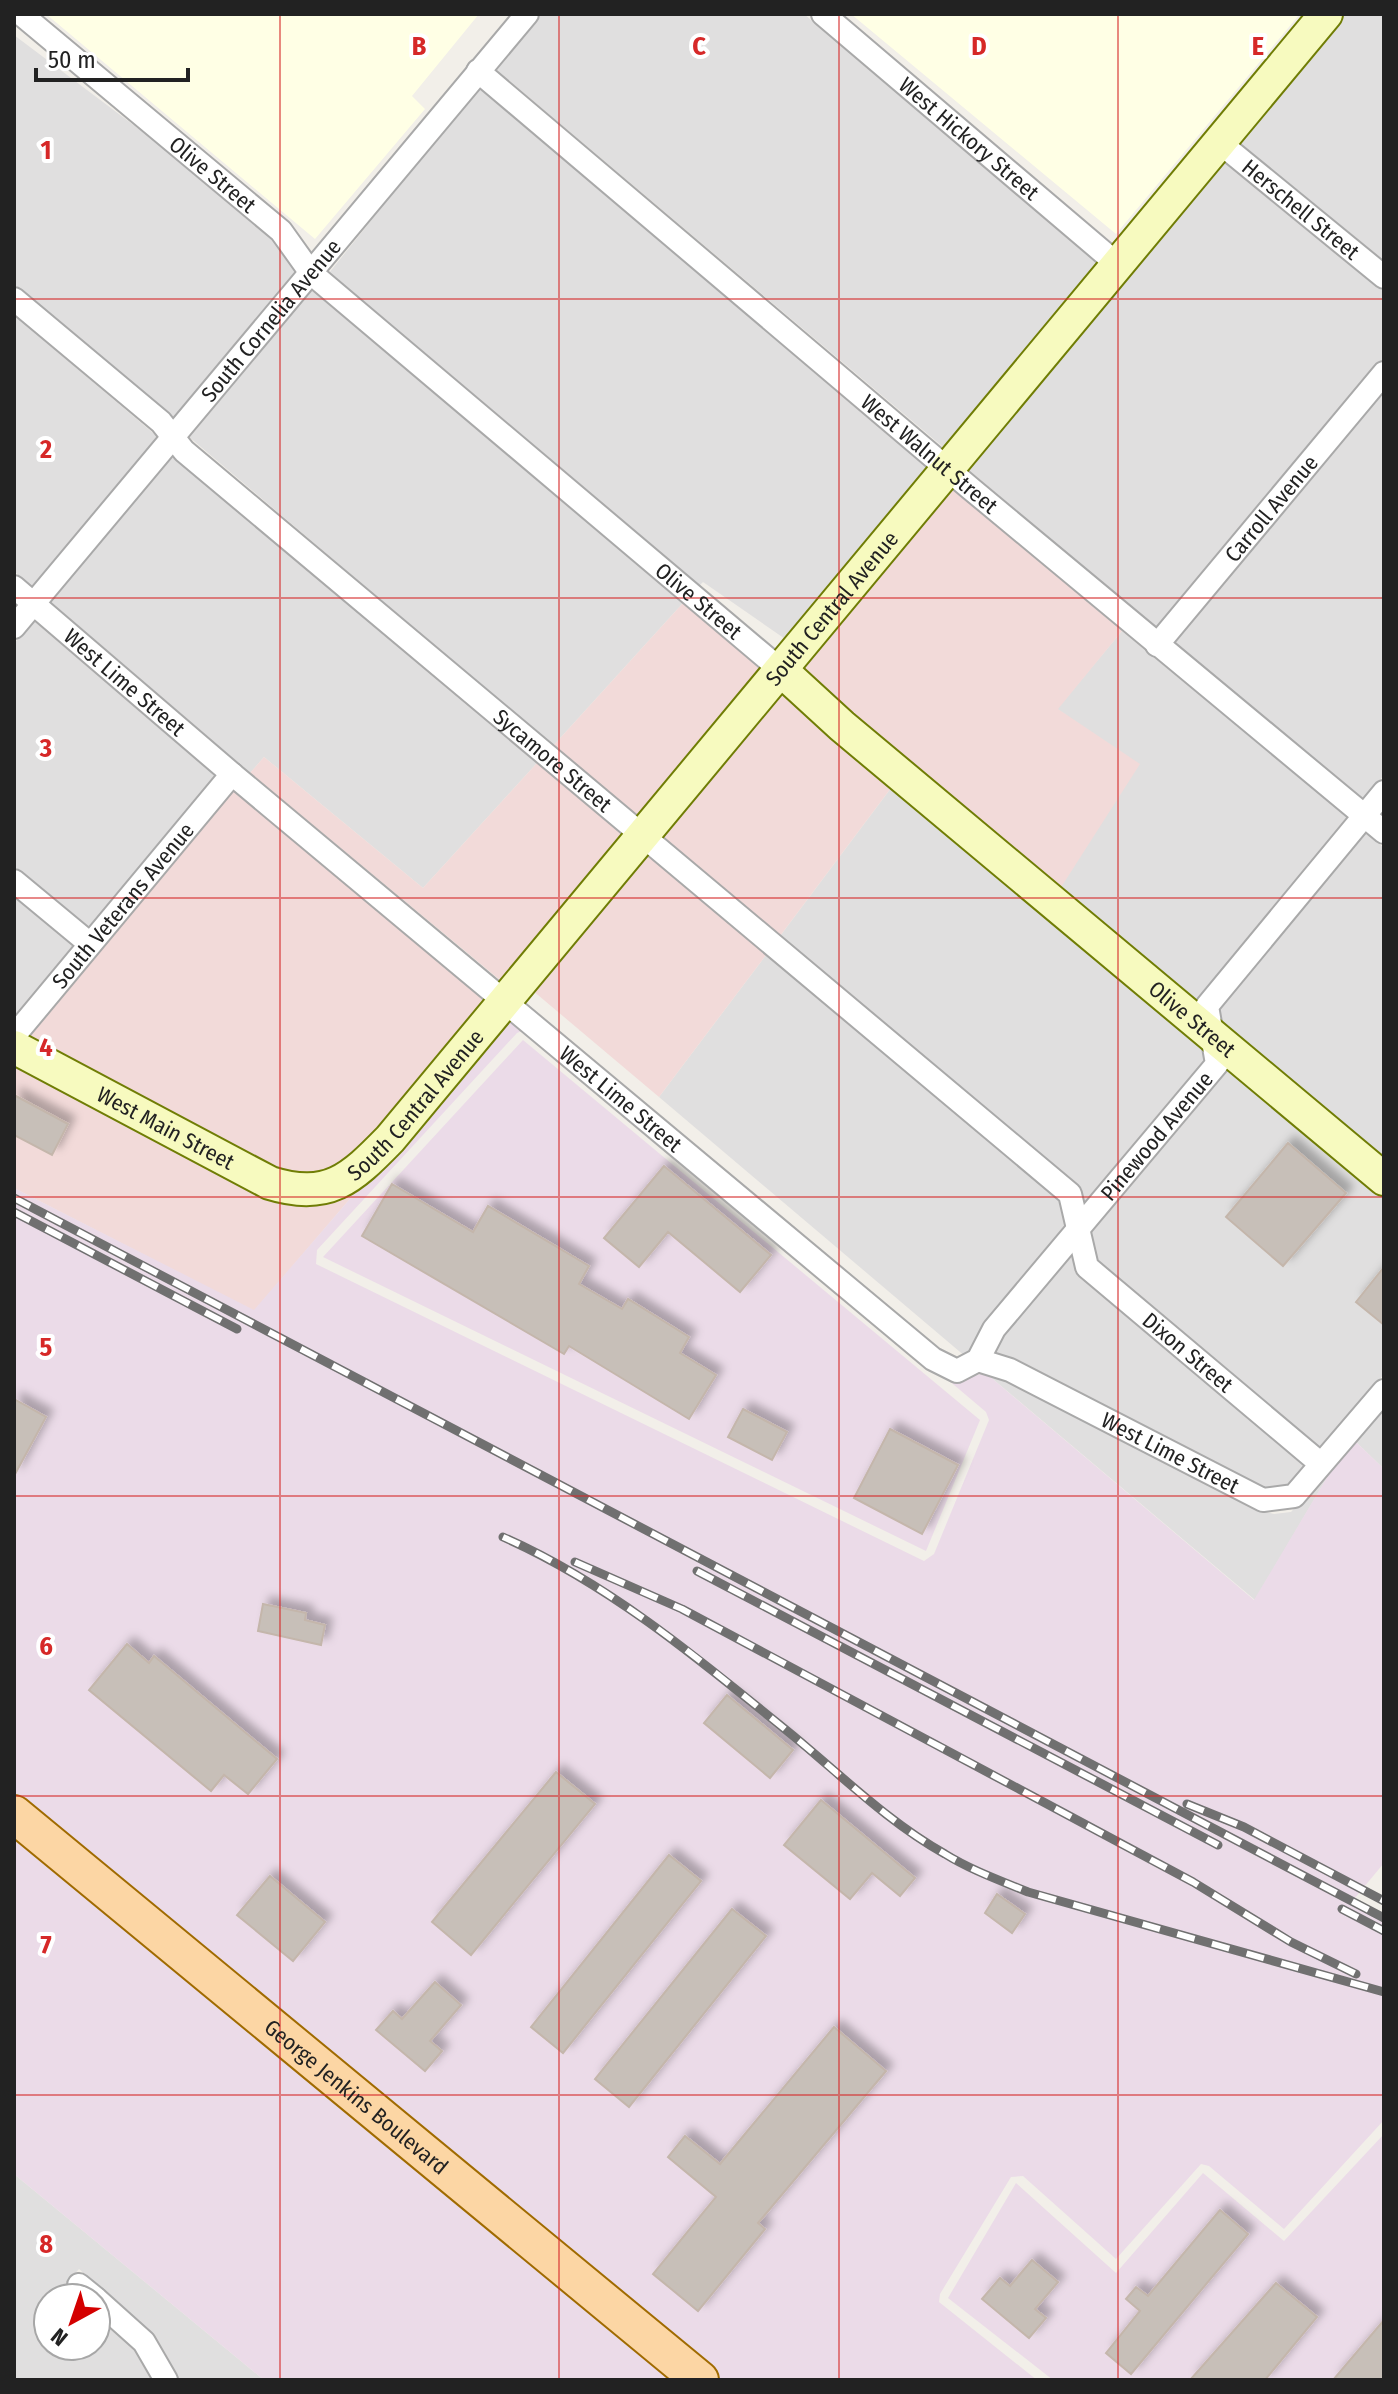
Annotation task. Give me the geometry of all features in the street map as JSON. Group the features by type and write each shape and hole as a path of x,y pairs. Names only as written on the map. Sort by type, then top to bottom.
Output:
{"main road":[{"name":"South Central Avenue","path":"324,1188 344,1182 390,1139 1326,14"},
{"name":"Olive Street","path":"782,671 842,726 1384,1179"},
{"name":"West Main Street","path":"14,1047 270,1183 291,1189 324,1188"},
{"name":"George Jenkins Boulevard","path":"14,1814 700,2380"}],"street":[{"name":"Olive Street","path":"21,14 281,231 311,273 782,671"},
{"name":"South Cornelia Avenue","path":"14,627 527,14"},
{"name":"West Hickory Street","path":"823,14 1117,264"},
{"name":"West Walnut Street","path":"478,71 1157,645 1384,832"},
{"name":"Herschell Street","path":"1219,142 1384,277"},
{"name":"Sycamore Street","path":"14,299 161,422 184,451 1070,1194 1078,1227"},
{"name":"Carroll Avenue","path":"1157,645 1384,373"},
{"name":"West Lime Street","path":"14,587 232,774 507,1000 933,1359 957,1371 978,1360 1010,1370 1263,1500 1282,1500 1294,1496 1321,1464"},
{"name":"South Veterans Avenue","path":"14,1036 232,774"},
{"name":"Pinewood Avenue","path":"978,1360 994,1329 1217,1064 1207,1006 1384,792"},
{"path":"14,881 90,944"},
{"name":"Dixon Street","path":"1078,1227 1087,1267 1321,1464"},
{"path":"1321,1464 1384,1391"},
{"path":"112,2314 144,2342 166,2380"}],"shaded area":[{"path":"46,14 479,14 412,96 425,109 315,239"},
{"path":"541,14 804,14 1102,266 949,452 494,68"},
{"path":"851,14 1298,14 1299,15 1116,234"},
{"path":"1340,14 1384,14 1384,262 1236,141 1340,23 1336,18"},
{"path":"14,35 164,148 273,239 297,274 174,419 14,284"},
{"path":"479,86 934,470 791,643 703,582 699,586 329,273"},
{"path":"1221,159 1384,292 1384,357 1157,629 964,466"},
{"path":"311,289 683,603 553,746 188,436"},
{"path":"14,315 159,438 33,588 14,571"},
{"path":"1384,389 1384,775 1363,800 1173,642"},
{"path":"172,455 537,763 423,888 264,757 250,773 49,601"},
{"path":"949,485 1122,631 1058,709 1140,764 1058,892 797,669"},
{"path":"683,603 766,674 642,821 553,746"},
{"path":"34,619 217,776 89,928 14,866 14,644"},
{"path":"1122,631 1348,817 1199,999 1196,1007 1058,892 1057,709"},
{"path":"782,687 894,784 780,936 658,834"},
{"path":"264,757 423,888 537,763 627,839 506,985 250,773"},
{"path":"894,784 1201,1041 1205,1062 1084,1204 1077,1185 780,936"},
{"path":"234,791 491,1003 340,1172 294,1178 25,1039"},
{"path":"1364,831 1384,848 1384,1164 1221,1027 1219,1008"},
{"path":"644,852 766,955 659,1097 532,990"},
{"path":"14,897 74,946 16,1017 14,1016"},
{"path":"766,955 1060,1201 1066,1225 986,1322 966,1357 659,1097"},
{"path":"508,1016 524,1030 517,1033 317,1250 316,1264 924,1561 934,1554 989,1420 986,1412 947,1379 958,1382 980,1374 988,1375 1254,1600 1335,1464 1355,1441 1384,1469 1384,1863 1354,1899 1384,1914 1384,2120 1284,2229 1209,2166 1201,2164 1116,2259 1023,2176 1011,2177 940,2294 939,2302 1037,2380 719,2380 14,1798 14,1188 254,1310"},
{"path":"523,1040 980,1420 926,1551 323,1257"},
{"path":"14,1060 264,1193 379,1165 254,1311 14,1188"},
{"path":"1227,1063 1384,1195 1384,1374 1320,1449 1098,1260 1090,1229"},
{"path":"1072,1251 1080,1276 1305,1467 1289,1486 1267,1489 1016,1359 994,1353 1003,1334"},
{"path":"988,1375 1005,1380 1257,1510 1274,1514 1291,1512 1335,1464 1255,1600"},
{"path":"1384,1407 1384,1469 1355,1441"},
{"path":"14,1829 682,2380 264,2380 14,2174"},
{"path":"1384,2134 1384,2380 1053,2380 948,2298 1016,2183 1116,2273 1203,2173 1284,2241"},
{"path":"14,2174 264,2380 179,2380 154,2335 112,2298 112,2282 94,2282 79,2269 68,2282 32,2282 32,2362 112,2362 112,2329 135,2350 153,2380 14,2380"}],"building":[{"path":"14,1095 68,1124 52,1155 14,1135"},
{"path":"1288,1143 1346,1193 1283,1266 1226,1217"},
{"path":"664,1166 771,1255 740,1292 668,1232 639,1267 604,1238"},
{"path":"392,1184 473,1232 488,1206 589,1266 579,1284 622,1309 628,1299 689,1337 680,1353 716,1375 689,1419 569,1346 564,1354 362,1236"},
{"path":"1384,1267 1384,1325 1356,1302"},
{"path":"14,1399 46,1417 14,1476"},
{"path":"743,1409 787,1432 772,1460 728,1437"},
{"path":"890,1429 958,1465 922,1534 854,1498"},
{"path":"263,1604 306,1613 305,1620 325,1625 321,1645 258,1631"},
{"path":"127,1644 149,1663 154,1656 277,1759 248,1794 224,1775 211,1791 89,1690"},
{"path":"727,1695 793,1750 770,1778 704,1723"},
{"path":"556,1772 595,1804 471,1955 432,1922"},
{"path":"821,1800 915,1878 900,1896 872,1873 850,1899 784,1845"},
{"path":"669,1855 701,1881 563,2053 531,2027"},
{"path":"270,1876 325,1922 293,1961 237,1915"},
{"path":"997,1894 1025,1914 1012,1933 985,1913"},
{"path":"732,1909 766,1936 629,2107 595,2079"},
{"path":"435,1982 461,2005 430,2041 442,2051 425,2071 376,2030 393,2011 402,2019"},
{"path":"834,2027 886,2071 758,2223 765,2229 698,2311 653,2274 716,2197 668,2157 685,2136 720,2164"},
{"path":"1220,2210 1248,2234 1131,2374 1106,2353 1140,2311 1126,2299 1136,2287 1148,2296"},
{"path":"1032,2260 1058,2282 1035,2309 1046,2318 1029,2338 982,2299 1000,2278 1010,2286"},
{"path":"1276,2283 1317,2317 1265,2380 1190,2380"},
{"path":"1384,2320 1384,2380 1333,2380"}],"railway":[{"path":"14,1198 1384,1918"},
{"path":"14,1212 237,1329"},
{"path":"503,1537 543,1556 620,1602 692,1655 887,1815 965,1865 1028,1892 1384,1992"},
{"path":"575,1562 682,1609 1193,1882 1291,1942 1356,1974"},
{"path":"697,1571 1218,1845"},
{"path":"1187,1804 1244,1827 1384,1901"},
{"path":"1342,1909 1384,1931"}]}
